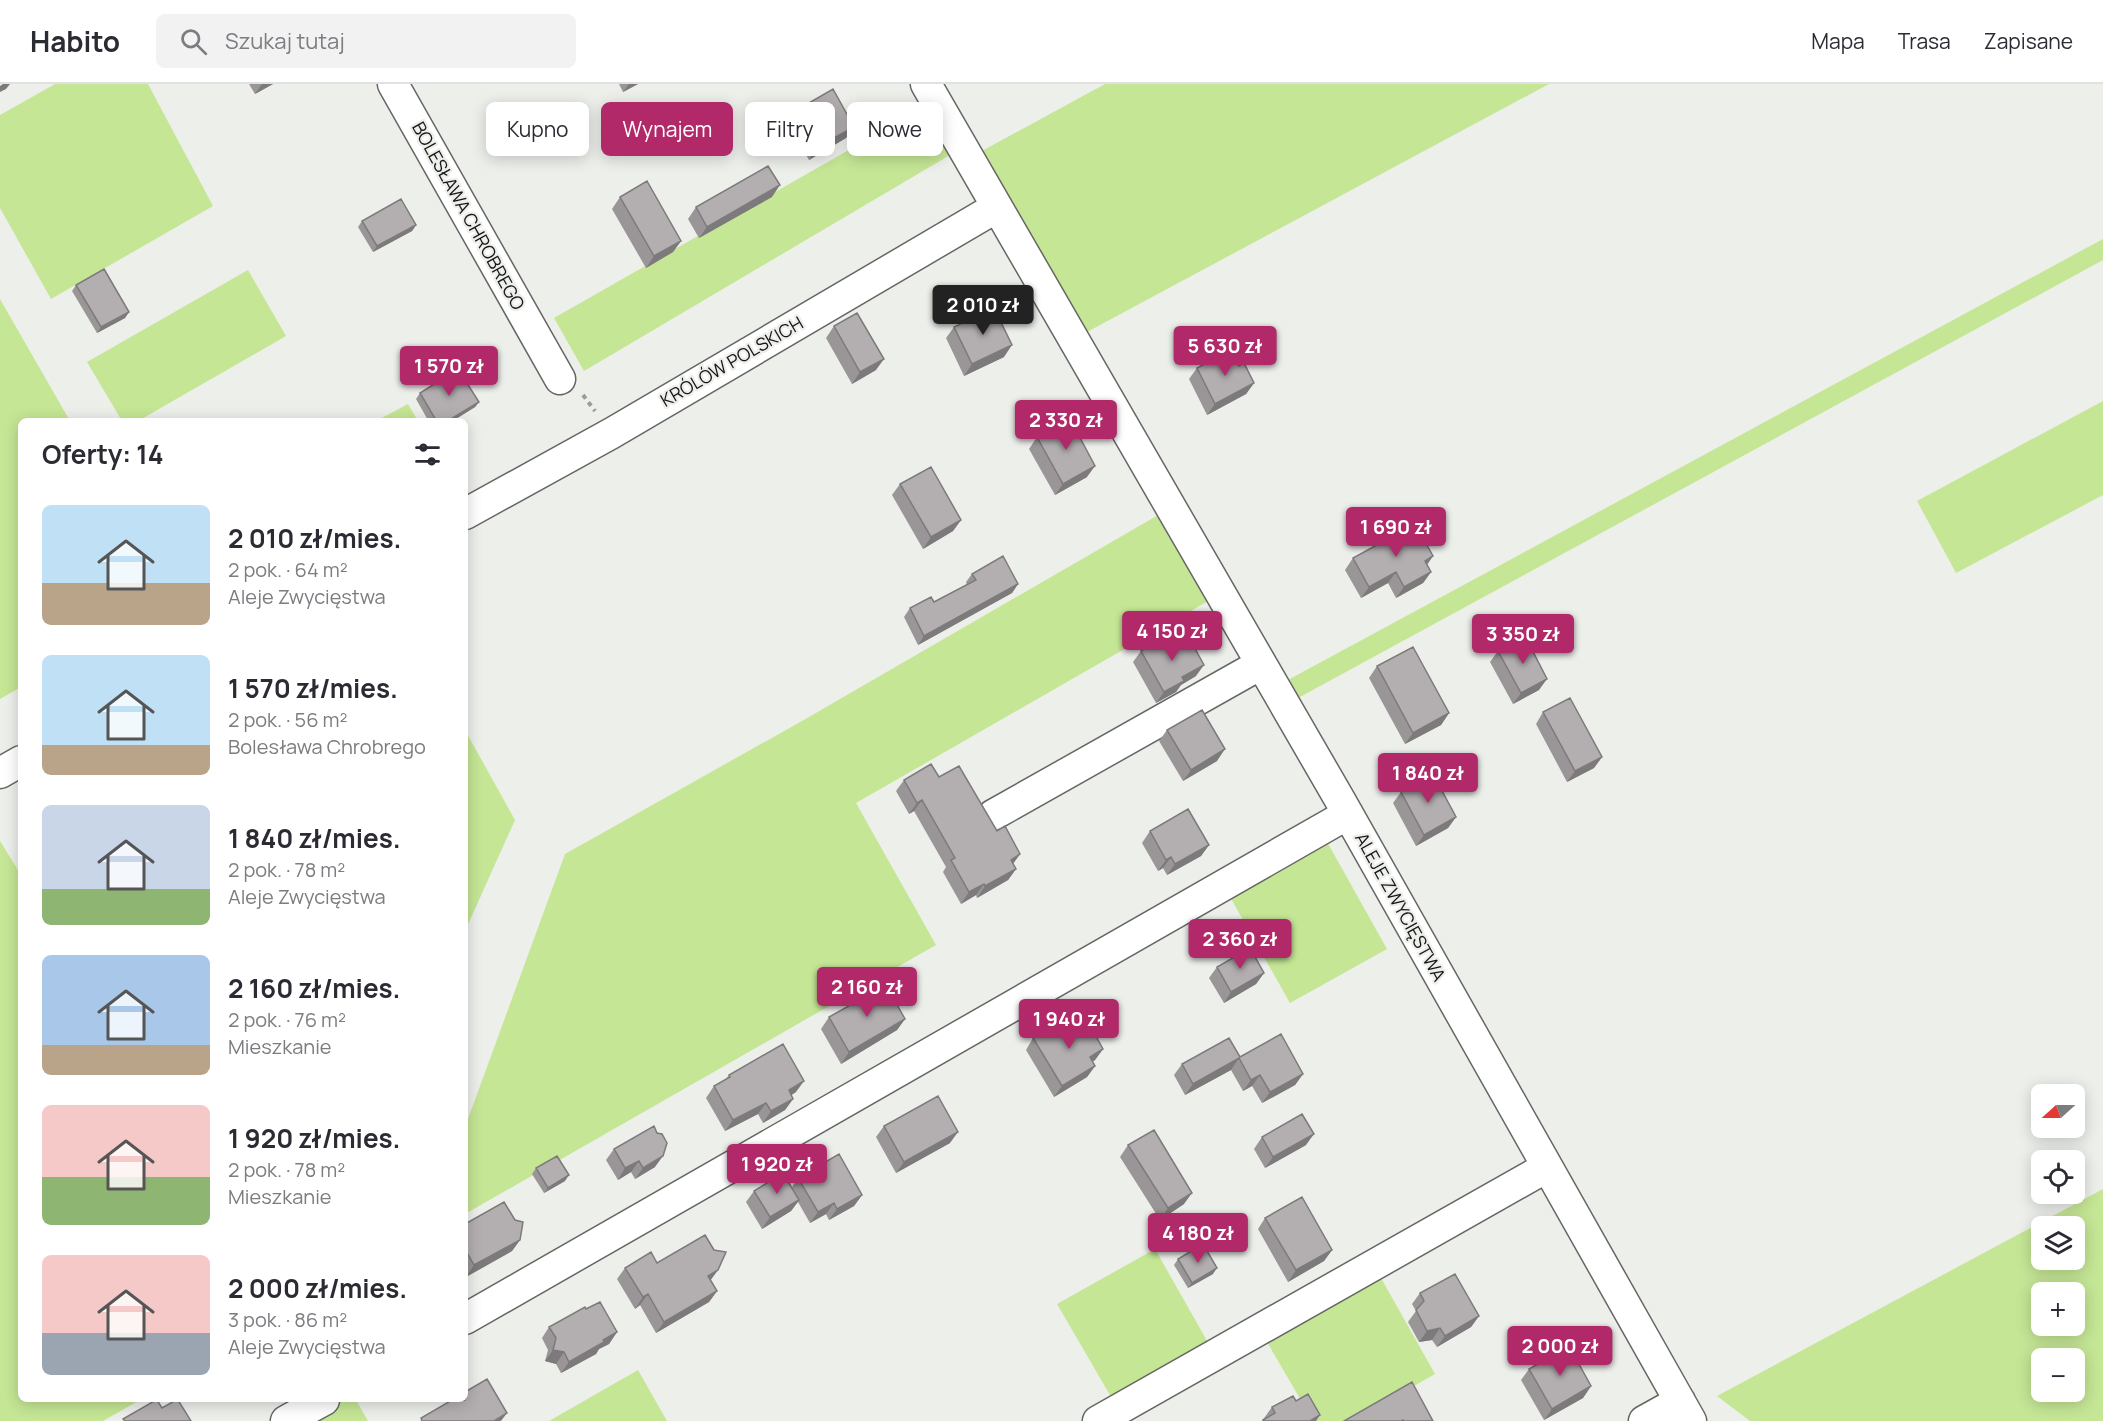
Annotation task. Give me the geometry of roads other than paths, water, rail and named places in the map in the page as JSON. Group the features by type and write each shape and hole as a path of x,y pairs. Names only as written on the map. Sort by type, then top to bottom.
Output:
{"street":[{"name":"BOLESŁAWA CHROBREGO","path":"393,84 560,379"},
{"name":"ALEJE ZWYCIĘSTWA","path":"926,84 1348,814 1685,1411"},
{"name":"KRÓLÓW POLSKICH","path":"468,512 612,433 997,207"},
{"path":"993,815 1261,664"},
{"path":"0,773 18,763"},
{"path":"468,1317 1348,814"},
{"path":"1098,1421 1547,1167"},
{"path":"286,1421 320,1402"},
{"path":"1644,1421 1685,1411"}]}
